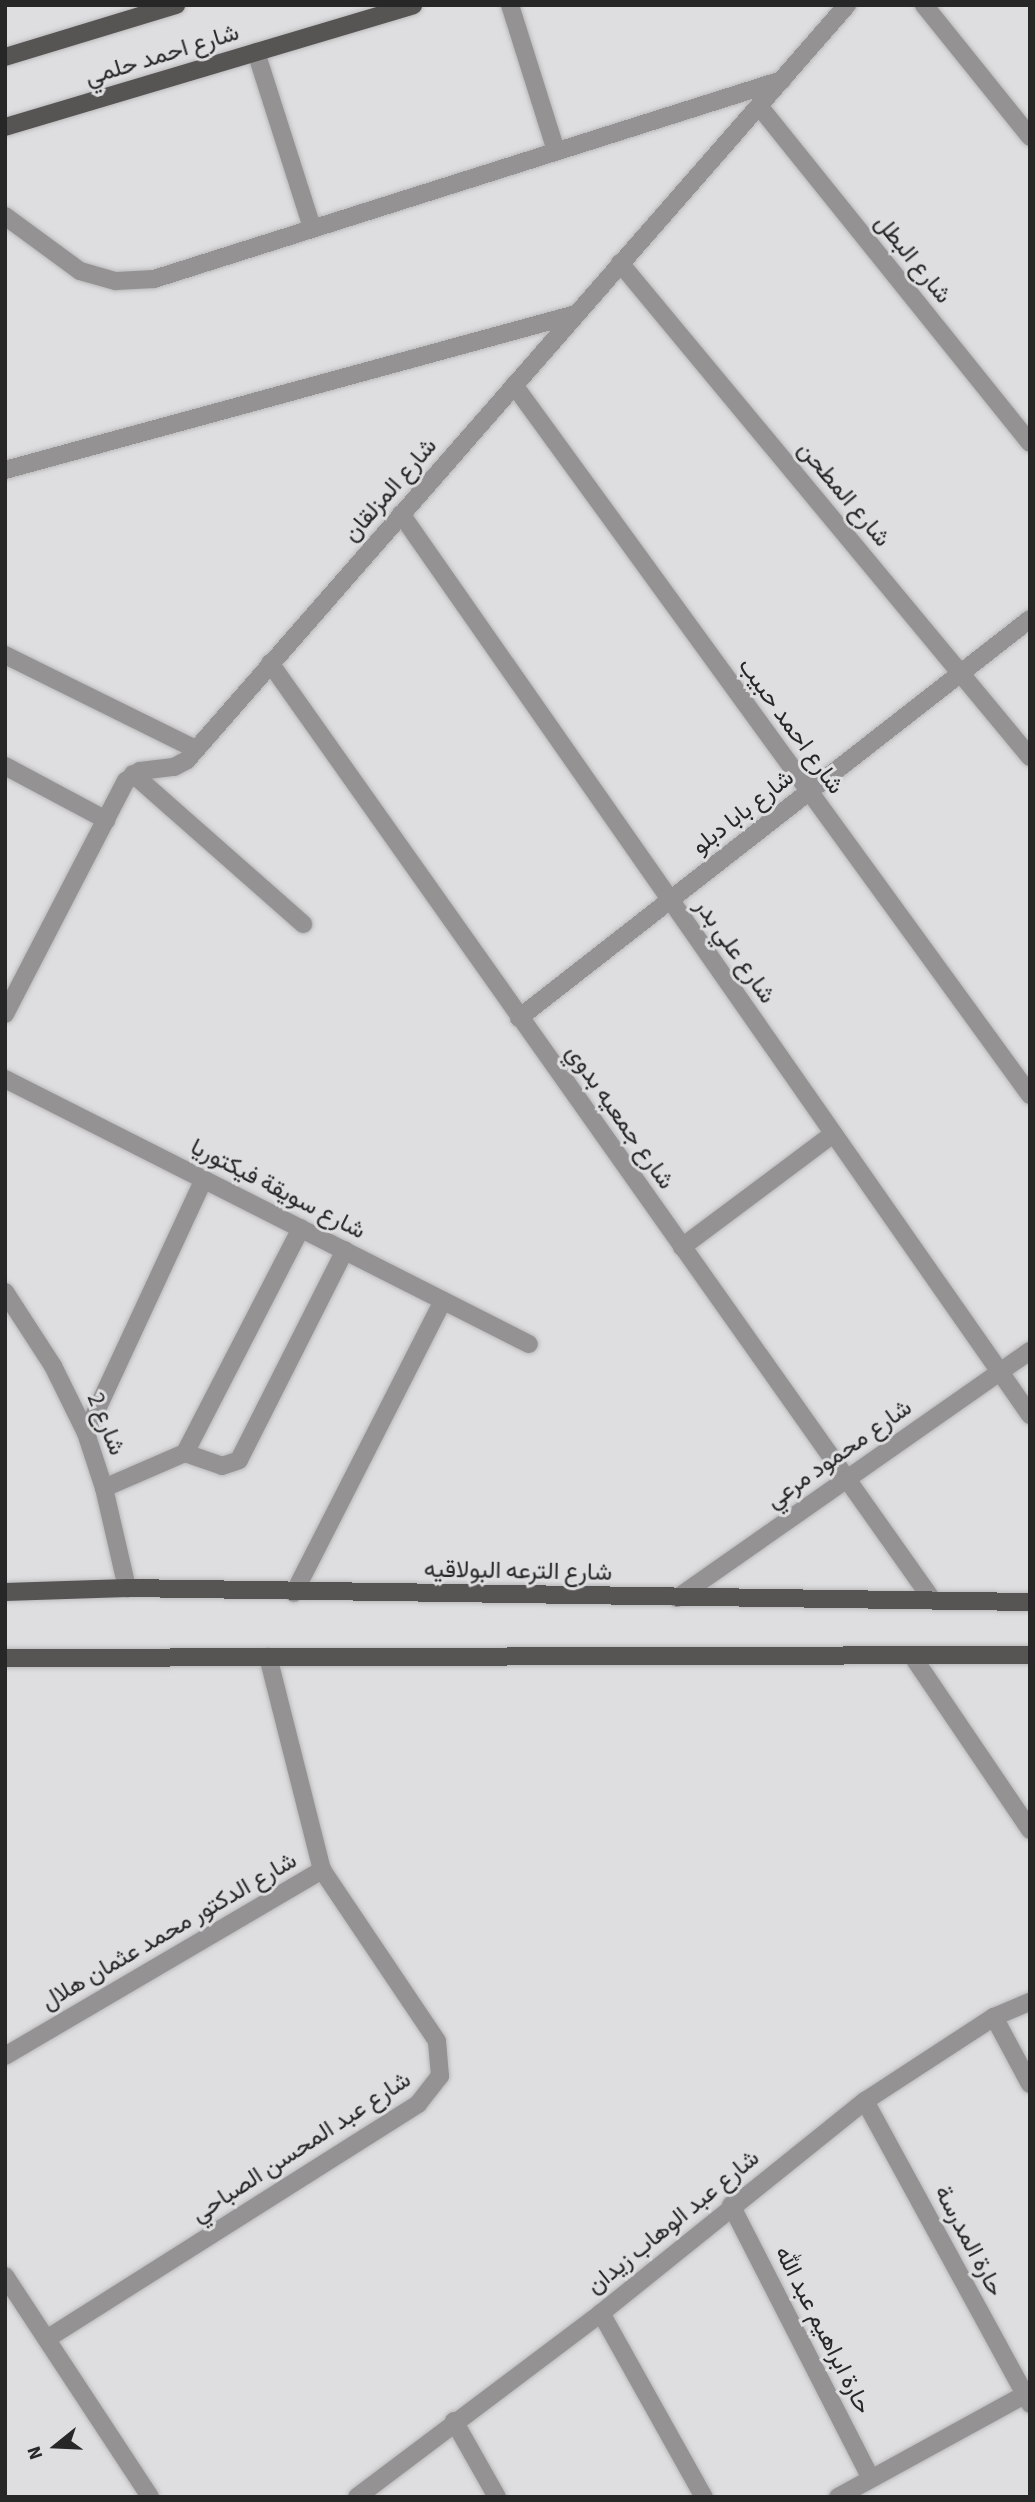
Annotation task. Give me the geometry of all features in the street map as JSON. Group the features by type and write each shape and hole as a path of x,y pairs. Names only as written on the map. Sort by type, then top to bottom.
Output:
{"main road":[{"name":"شارع احمد حلمي","path":"5,57 176,5"},
{"name":"شارع احمد حلمي","path":"5,127 413,5"},
{"name":"شارع الترعه البولاقيه","path":"5,1592 127,1588 677,1598 932,1598 1030,1602"},
{"path":"5,1658 1030,1655"}],"street":[{"path":"510,5 556,151"},
{"name":"شارع المزلقان","path":"133,774 174,767 195,749 847,5"},
{"path":"924,5 1030,137"},
{"path":"256,52 312,228"},
{"path":"5,216 80,271 116,281 154,279 782,80"},
{"name":"شارع البطل","path":"759,106 1030,443"},
{"name":"شارع المطحن","path":"620,263 1030,757"},
{"path":"5,470 576,314"},
{"name":"شارع احمد حبيب","path":"514,385 1030,1095"},
{"name":"شارع علي بدر","path":"401,514 1030,1415"},
{"name":"شارع بابا دبلو","path":"519,1018 1030,619"},
{"path":"5,655 195,749"},
{"name":"شارع جمعيه بدوي","path":"270,663 932,1598"},
{"path":"7,771 106,820"},
{"path":"5,1014 106,820 133,774 303,924"},
{"name":"شارع سويقة فيكتوريا","path":"5,1079 529,1344"},
{"path":"682,1247 833,1134"},
{"path":"86,1433 204,1179"},
{"path":"104,1488 185,1453 301,1228"},
{"path":"185,1453 222,1466 239,1460 345,1250"},
{"name":"شارع 2","path":"5,1292 54,1366 86,1433 104,1488 127,1588"},
{"path":"294,1593 443,1301"},
{"name":"شارع محمود مرعي","path":"677,1598 1030,1351"},
{"name":"شارع عبد المحسن الصباحي","path":"48,2338 432,2092 442,2058 437,2041 322,1870 268,1657"},
{"path":"913,1657 1030,1830"},
{"name":"شارع الدكتور محمد عثمان هلال","path":"5,2056 322,1870"},
{"name":"شارع عبد الوهاب زيدان","path":"357,2497 454,2421 601,2313 731,2205 865,2101 994,2017 1030,2002"},
{"path":"994,2017 1030,2084"},
{"name":"حارة المدرسة","path":"865,2101 1028,2397"},
{"name":"حارة ابراهيم عبد الله","path":"731,2205 871,2478"},
{"path":"5,2276 150,2497"},
{"path":"601,2313 704,2497"},
{"path":"838,2497 1028,2397"},
{"path":"454,2421 497,2497"}]}
